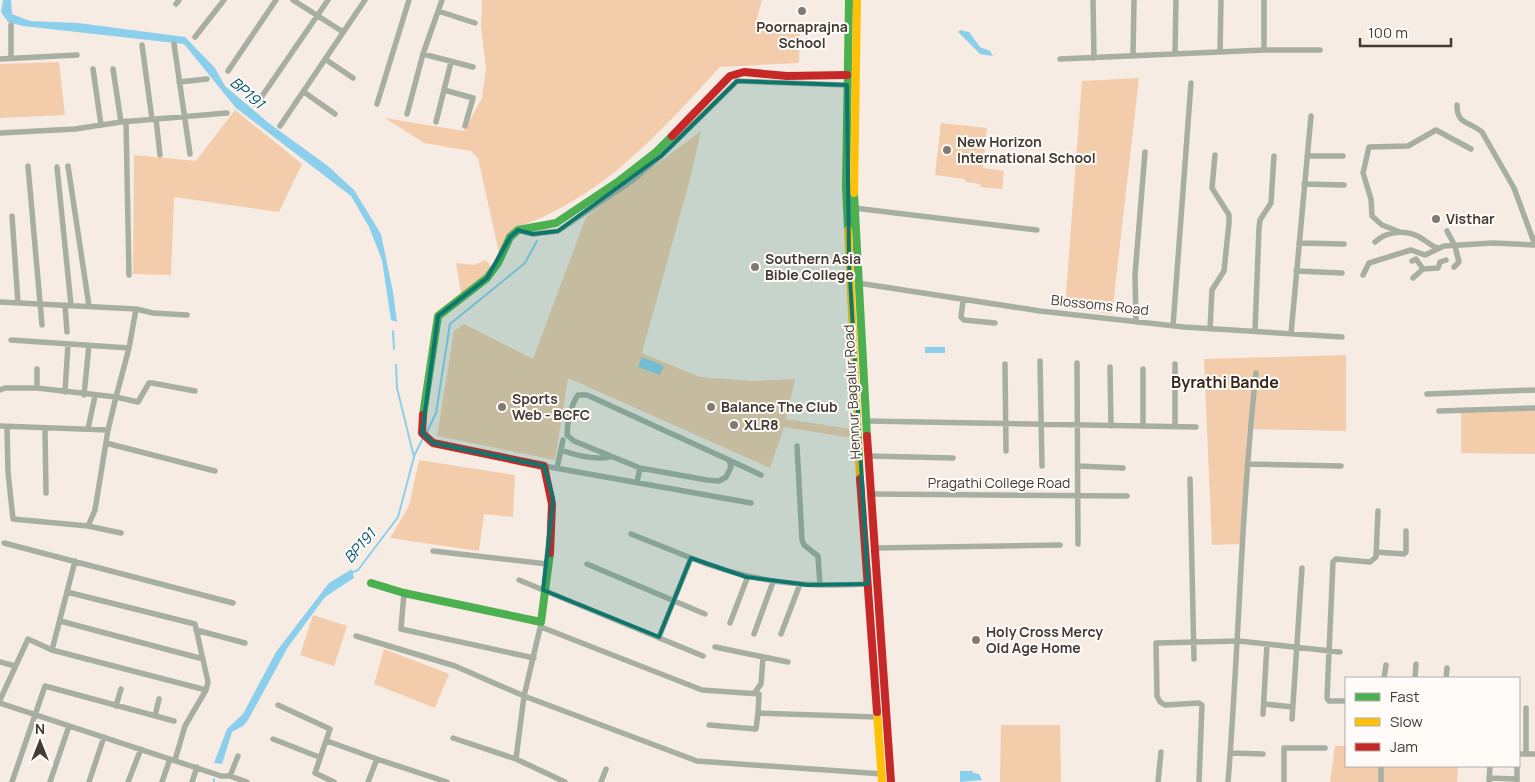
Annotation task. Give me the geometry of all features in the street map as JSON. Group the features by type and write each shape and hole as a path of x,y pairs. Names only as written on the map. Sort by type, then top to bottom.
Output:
{"main road":[{"name":"Hennur Bagalur Road","path":"849,0 846,186 853,261 858,283 890,778"},
{"name":"Hennur Bagalur Road","path":"857,0 853,261 860,481 882,782"},
{"path":"371,583 404,593 541,624 552,489 544,466 433,443 425,436 420,428 438,316 488,278 498,263 510,236 518,230 556,223 619,181 655,153 714,98 722,83 737,73 787,76 847,75"}],"street":[{"path":"194,37 224,0"},
{"path":"228,71 276,0"},
{"path":"293,0 343,32"},
{"path":"256,105 328,0"},
{"path":"280,126 365,0"},
{"path":"377,104 409,0"},
{"path":"407,114 442,0"},
{"path":"1093,0 1094,58"},
{"path":"1133,56 1134,0"},
{"path":"1175,54 1176,0"},
{"path":"1220,0 1220,52"},
{"path":"1264,0 1264,50"},
{"path":"438,11 475,24"},
{"path":"11,26 11,59"},
{"path":"174,44 190,154"},
{"path":"142,45 160,155"},
{"path":"1060,59 1264,50 1320,50"},
{"path":"424,54 473,67"},
{"path":"0,59 77,56"},
{"path":"325,59 353,78"},
{"path":"436,122 451,62"},
{"path":"93,69 101,125"},
{"path":"112,69 124,122 129,275"},
{"path":"179,82 207,79"},
{"path":"714,98 742,79 847,85"},
{"path":"1173,326 1191,83"},
{"path":"444,90 472,98 465,126"},
{"path":"304,92 335,114"},
{"path":"1363,275 1369,263 1411,250 1425,255 1438,248 1455,246 1493,243 1535,245 1514,188 1482,132 1474,126 1461,121 1458,116 1458,104"},
{"path":"0,133 75,130 124,122 227,113"},
{"path":"1291,334 1311,116"},
{"path":"1438,248 1416,236 1382,225 1372,216 1371,199 1363,172 1369,147 1408,146 1436,130 1471,149"},
{"path":"1136,322 1135,275 1146,152"},
{"path":"1210,329 1212,290 1224,271 1229,223 1229,215 1212,188 1215,155"},
{"path":"1255,332 1259,228 1260,220 1271,203 1274,156"},
{"path":"1307,156 1343,156"},
{"path":"28,166 42,325"},
{"path":"68,166 89,306"},
{"path":"57,167 68,305 67,332"},
{"path":"1304,184 1344,185"},
{"path":"854,208 1038,230"},
{"path":"12,216 18,303"},
{"path":"1447,230 1455,246 1459,262 1454,267"},
{"path":"1375,242 1382,235 1400,232"},
{"path":"1299,244 1344,244"},
{"path":"1412,261 1416,259 1423,269 1438,271 1440,262 1446,260"},
{"path":"1418,277 1423,269"},
{"path":"1296,271 1342,273"},
{"name":"Blossoms Road","path":"858,283 964,301 1136,322 1210,329 1342,337"},
{"path":"964,301 961,316 964,320 995,323"},
{"path":"0,302 136,309 153,313 187,315"},
{"path":"88,526 95,510 108,430 129,348 136,309"},
{"path":"11,340 129,348"},
{"path":"65,392 68,344"},
{"path":"84,395 89,345"},
{"path":"1040,361 1043,424 1042,466"},
{"path":"1077,363 1078,544"},
{"path":"1005,364 1006,451"},
{"path":"1175,364 1175,427"},
{"path":"1110,367 1112,426"},
{"path":"37,369 37,388"},
{"path":"1143,369 1143,426"},
{"path":"1229,782 1239,641 1248,464 1256,373"},
{"path":"0,390 5,388 37,388 84,395 116,397 138,402 149,383 195,391"},
{"path":"1427,394 1535,390"},
{"path":"729,460 730,467 726,477 719,481 640,468 574,441 567,435 574,401 578,395 586,395 729,460 761,475"},
{"path":"88,429 95,396"},
{"path":"1438,411 1535,408"},
{"path":"866,421 1196,427"},
{"path":"0,426 108,430"},
{"path":"7,427 8,472 13,519 88,526 121,534"},
{"path":"45,429 46,493"},
{"path":"557,468 563,440"},
{"path":"106,442 215,471"},
{"path":"797,446 802,540 804,546 818,556 820,585"},
{"path":"561,450 578,456 599,459 612,456"},
{"path":"868,456 953,458"},
{"path":"1248,464 1341,466"},
{"path":"544,466 751,503"},
{"path":"1078,466 1123,468"},
{"path":"637,482 640,468"},
{"path":"0,470 8,472"},
{"path":"1190,479 1194,659"},
{"name":"Pragathi College Road","path":"871,494 1127,496"},
{"path":"1345,701 1329,701 1327,698 1334,560 1370,562 1376,557 1378,511"},
{"path":"1376,552 1404,554 1406,552 1406,531"},
{"path":"631,534 725,572 774,582 820,585 868,584"},
{"path":"4,543 234,603"},
{"path":"875,548 1060,546"},
{"path":"433,551 547,564"},
{"path":"659,637 691,558"},
{"path":"52,650 75,561"},
{"path":"587,564 706,614"},
{"path":"1292,719 1302,568"},
{"path":"730,623 748,576"},
{"path":"519,580 703,656"},
{"path":"754,634 774,582"},
{"path":"781,634 800,584"},
{"path":"67,592 195,624 208,682 206,690 185,726 162,782"},
{"path":"404,593 401,629 534,658"},
{"path":"60,621 203,659"},
{"path":"516,759 524,696 541,624 702,690 755,692 760,697 756,729 708,725"},
{"path":"196,630 245,643"},
{"path":"356,636 455,666 524,696 697,761 881,773 890,778"},
{"path":"206,690 52,650 28,639 14,666 0,701 221,776 230,776 247,782"},
{"path":"1199,782 1202,706 1198,703 1165,705 1160,702 1158,696 1156,643 1239,641 1340,652"},
{"path":"1263,714 1267,644"},
{"path":"715,648 788,662"},
{"path":"755,692 761,684 763,658"},
{"path":"0,662 14,666"},
{"path":"1415,677 1416,664"},
{"path":"1384,677 1386,665"},
{"path":"1446,677 1447,668"},
{"path":"12,782 45,686 174,721"},
{"path":"116,706 121,689"},
{"path":"155,716 159,699"},
{"path":"1264,704 1293,707"},
{"path":"278,705 328,728 330,731 318,757 315,774 334,782"},
{"path":"1526,708 1526,754"},
{"path":"758,713 877,717"},
{"path":"50,782 69,726"},
{"path":"89,782 104,737"},
{"path":"453,738 516,759 564,782"},
{"path":"273,739 318,757"},
{"path":"327,741 447,782"},
{"path":"1284,782 1284,748 1325,748"},
{"path":"128,782 140,749"},
{"path":"1158,782 1161,752"},
{"path":"1231,753 1263,754"},
{"path":"1520,754 1535,754"},
{"path":"230,776 238,756"},
{"path":"368,782 376,759"},
{"path":"192,782 197,767"},
{"path":"1381,767 1381,782"},
{"path":"1490,767 1489,780 1517,780 1518,767"},
{"path":"601,782 606,769"}],"highlighted area":[{"path":"737,81 847,85 849,261 868,584 808,585 746,577 691,558 659,637 543,590 553,498 544,466 433,443 422,433 438,316 487,278 510,237 518,230 533,234 558,231 661,156"}],"shaded area":[{"path":"482,0 762,0 756,22 800,24 799,63 720,67 651,139 602,182 575,200 547,215 515,228 500,257 478,158 471,151 424,143 385,118 464,131 482,98 486,68 481,28"},
{"path":"59,62 65,115 0,118 0,64"},
{"path":"1139,78 1112,314 1065,308 1082,81"},
{"path":"235,110 302,164 279,212 174,197 171,275 133,274 134,155 196,161"},
{"path":"941,123 987,128 983,168 1004,171 1002,189 980,187 981,184 965,182 965,179 935,175"},
{"path":"701,131 690,179 642,353 700,377 753,381 795,379 786,419 851,429 852,438 784,427 770,468 568,378 555,460 437,436 454,331 464,324 533,359 586,217"},
{"path":"486,260 493,270 462,299 456,263 474,265"},
{"path":"1346,355 1346,431 1247,429 1241,544 1212,545 1204,359"},
{"path":"1461,410 1535,410 1535,454 1461,453"},
{"path":"419,460 515,475 513,517 484,514 479,551 390,538 409,506"},
{"path":"313,615 347,626 334,666 300,655"},
{"path":"384,649 449,674 435,708 374,684"},
{"path":"1001,725 1060,725 1061,782 1000,782"},
{"path":"1335,746 1345,746 1345,767 1458,767 1457,782 1330,782"}],"water":[{"path":"3,0 11,0 12,14 30,21 78,23 185,37 215,68 225,86 270,124 328,166 354,190 381,234 397,322 391,320 382,260 369,227 351,196 236,108 184,44 23,26 8,22 1,12"},
{"path":"960,30 969,32 980,47 990,51 993,56 980,54 958,32"},
{"path":"925,347 945,347 945,353 925,353"},
{"path":"642,357 664,366 660,375 638,367"},
{"path":"352,569 354,578 325,597 288,647 248,720 243,726 232,732 222,764 214,763 227,729 243,714 276,652 329,583"},
{"path":"960,771 973,771 973,773 979,774 982,780 960,782"}],"waterway":[{"path":"426,434 436,413 450,324 525,263 537,241"},
{"path":"393,331 394,349"},
{"name":"BP191","path":"351,573 358,570 398,517 414,457 397,388 396,365"},
{"path":"414,456 423,438"}],"traffic: fast":[{"path":"848,230 846,186 849,0"},
{"path":"423,415 438,316 487,278 498,263 510,237 518,230 556,223 619,181 655,153 672,136"},
{"path":"854,193 867,436"},
{"path":"371,583 404,593 541,622 550,553"}],"traffic: slow":[{"path":"854,193 857,0"},
{"path":"848,230 860,479"},
{"path":"877,712 882,782"}],"traffic: jam":[{"path":"672,136 730,76 744,72 787,76 847,75"},
{"path":"423,415 422,433 433,443 544,466 552,504 550,553"},
{"path":"867,436 891,782"},
{"path":"860,479 877,712"}],"place":[{"name":"Poornaprajna School","path":"802,11"},
{"name":"New Horizon International School","path":"947,150"},
{"name":"Visthar","path":"1436,219"},
{"name":"Southern Asia Bible College","path":"755,267"},
{"name":"Sports Web - BCFC","path":"502,407"},
{"name":"Balance The Club","path":"711,407"},
{"name":"XLR8","path":"734,425"},
{"name":"Holy Cross Mercy Old Age Home","path":"976,640"}],"district":[{"name":"Byrathi Bande","path":"1225,382"}]}
